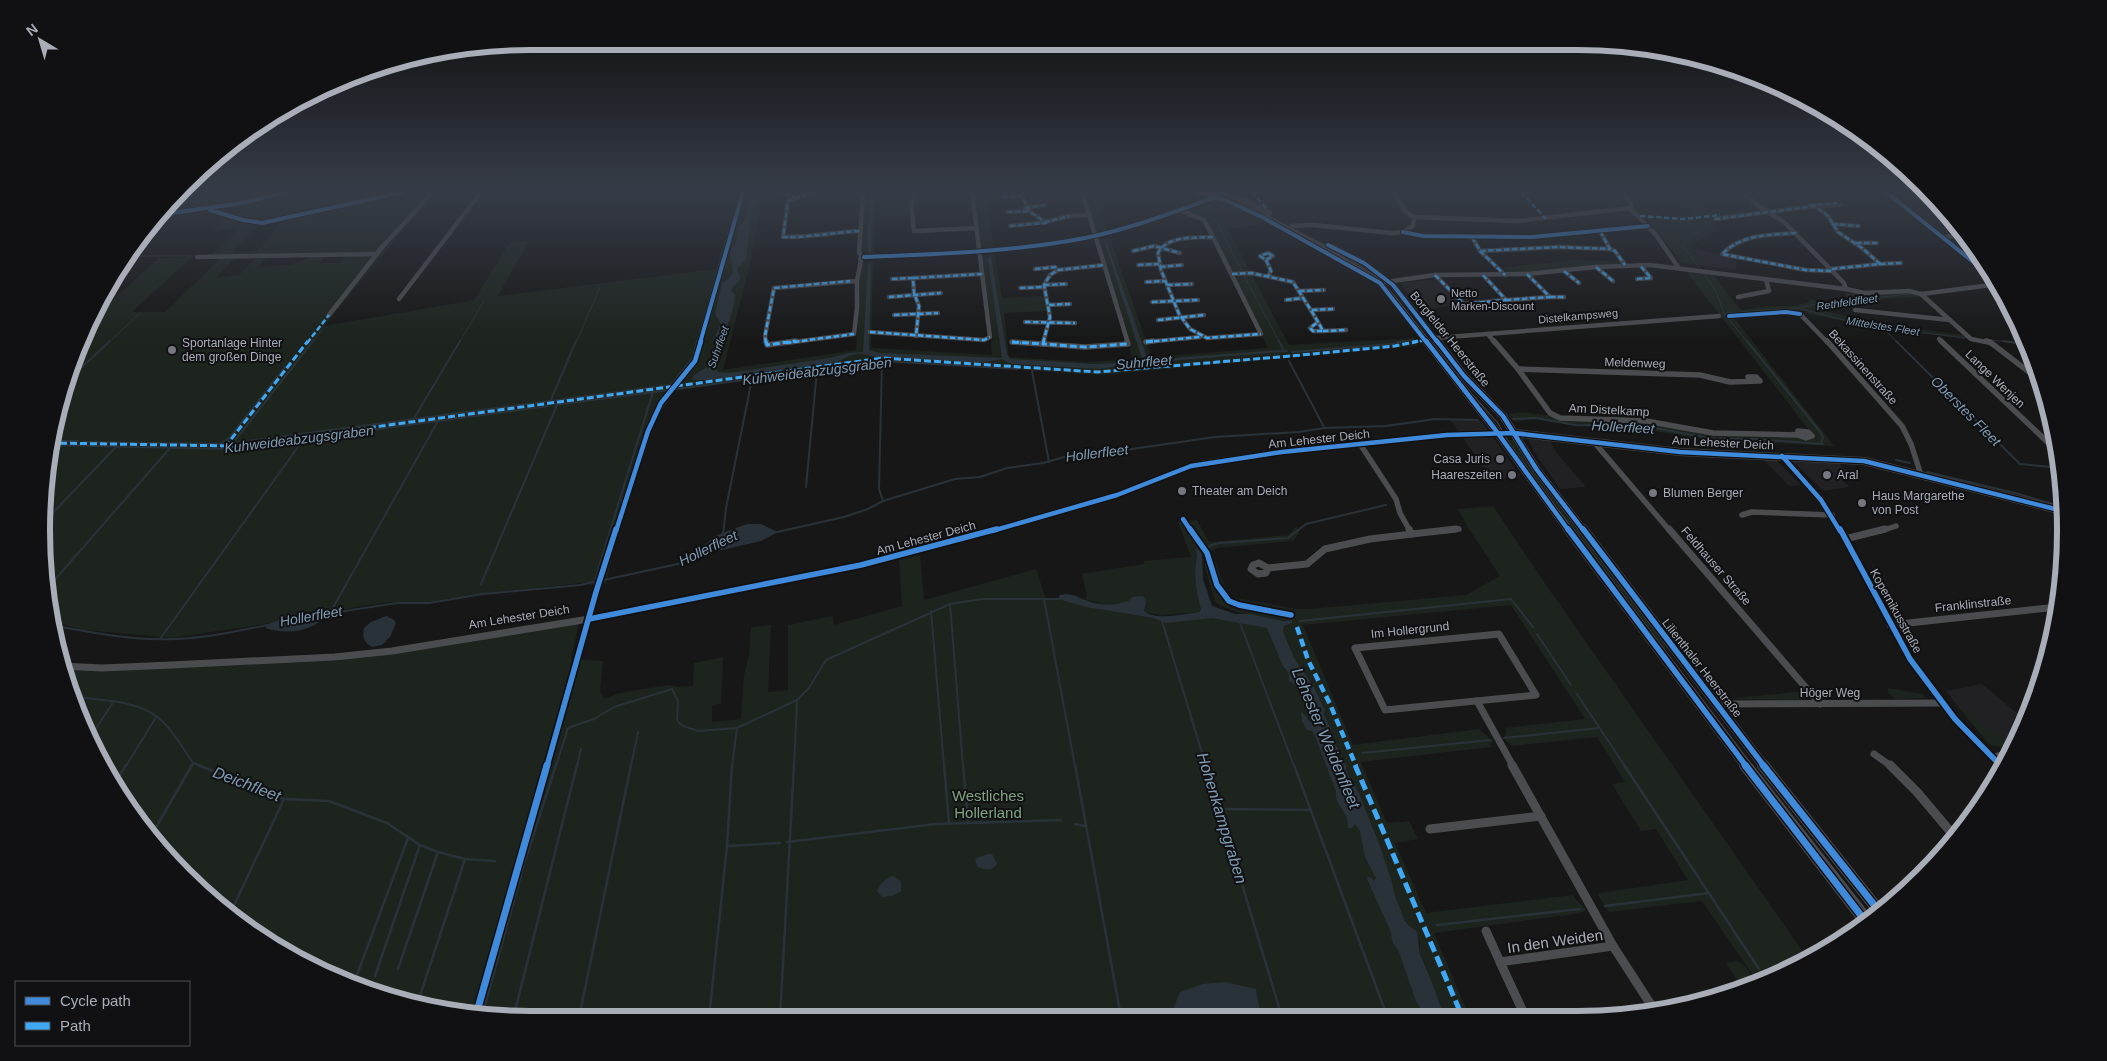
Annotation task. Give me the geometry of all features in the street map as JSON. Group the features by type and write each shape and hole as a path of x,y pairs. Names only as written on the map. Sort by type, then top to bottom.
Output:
{"main road":[{"name":"Borgfelder Heerstraße","path":"1313,242 1380,283 1499,434"},
{"name":"Borgfelder Heerstraße","path":"1322,242 1364,263 1390,282 1468,380 1503,416 1514,434"},
{"name":"Lilienthaler Heerstraße","path":"1499,434 1693,697 1862,917"},
{"name":"Lilienthaler Heerstraße","path":"1514,434 1537,470 1764,766 1875,907"},
{"name":"Am Lehester Deich","path":"1514,434 1545,435 1680,452 1864,461 2015,497 2056,509"}],"street":[{"path":"330,315 389,242"},
{"path":"399,299 443,242"},
{"path":"860,242 859,253 862,259"},
{"path":"870,332 984,340 990,337 979,242"},
{"path":"858,281 774,288 765,336 766,345 854,334 858,281 858,264 862,259 1033,248 1070,242"},
{"path":"1012,342 1085,347 1128,344 1097,242"},
{"path":"1160,249 1178,242"},
{"path":"1146,342 1261,334 1215,242"},
{"path":"1475,242 1480,251 1505,275"},
{"path":"1607,242 1610,249 1625,265"},
{"path":"1661,242 1678,267"},
{"path":"1740,242 1722,254 1740,259 1806,270 1832,270 1901,263"},
{"path":"1804,242 1832,270 1846,288"},
{"path":"1949,242 1976,264"},
{"path":"1854,243 1877,243"},
{"path":"1854,243 1880,264"},
{"path":"1133,251 1154,246 1180,253"},
{"path":"1480,251 1558,246 1610,249"},
{"path":"1160,249 1158,253 1160,265 1181,320 1200,337"},
{"path":"197,257 378,254"},
{"path":"1266,260 1272,271 1268,276"},
{"path":"1043,344 1049,322 1049,305 1044,286 1047,276 1058,270 1104,265"},
{"path":"1138,265 1182,265"},
{"path":"1380,283 1435,275 1527,274 1640,265 1678,267 1846,288 1864,293 1909,291 1921,294 1990,285"},
{"path":"1637,279 1650,278 1640,265"},
{"path":"1035,270 1055,267 1058,270"},
{"path":"1596,267 1613,282"},
{"path":"1564,271 1579,283"},
{"path":"1232,274 1251,273 1293,282 1312,310 1323,331"},
{"path":"892,279 982,274"},
{"path":"1527,274 1550,297"},
{"path":"1435,275 1464,304 1564,297"},
{"path":"1483,275 1506,300"},
{"path":"913,278 915,295 919,306 916,336"},
{"path":"1738,297 1769,291 1766,279"},
{"path":"1146,282 1192,284"},
{"path":"1020,288 1066,284"},
{"path":"1299,291 1324,290"},
{"path":"889,297 940,293"},
{"path":"1921,294 1971,339 1990,342 2030,373"},
{"path":"1286,300 1303,298"},
{"path":"1152,302 1198,300"},
{"path":"1049,305 1070,304"},
{"path":"1312,310 1333,309"},
{"path":"1855,310 1950,320"},
{"path":"894,315 938,313"},
{"name":"Bekassinenstraße","path":"1800,314 1833,347 1902,426 1911,444 1921,475"},
{"path":"1158,320 1204,315"},
{"name":"Distelkampsweg","path":"1435,338 1719,316"},
{"path":"1025,322 1075,324"},
{"path":"1318,322 1310,328 1313,332 1346,330"},
{"name":"Am Distelkamp","path":"1488,334 1518,369 1550,413 1560,418 1646,420 1713,433 1798,434"},
{"name":"Lange Wenjen","path":"1939,339 2049,446"},
{"name":"Meldenweg","path":"1518,369 1700,375 1730,382 1750,381"},
{"name":"Am Lehester Deich","path":"70,666 102,668 335,657 392,651 589,619 861,565 953,542 1117,495 1191,466 1205,463 1447,435 1514,434"},
{"name":"Feldhauser Straße","path":"1594,442 1820,704"},
{"path":"1360,444 1396,499 1400,513 1412,534"},
{"name":"Kopernikusstraße","path":"1782,456 1832,515 1910,659 1943,703 1997,762"},
{"path":"1742,515 1752,512 1832,515"},
{"path":"1845,538 1859,537 1896,526"},
{"path":"1268,568 1307,564 1325,549 1370,539 1459,529"},
{"name":"Franklinstraße","path":"1890,625 2050,609"},
{"name":"Im Hollergrund","path":"1499,634 1536,694 1478,700 1384,710 1355,648 1499,634"},
{"path":"1478,700 1613,946 1651,1005"},
{"name":"Höger Weg","path":"1718,704 1943,703"},
{"path":"1874,754 1886,760 1951,832"},
{"path":"1992,756 2001,755"},
{"path":"1430,829 1541,816"},
{"name":"In den Weiden","path":"1486,931 1523,1011"},
{"name":"In den Weiden","path":"1500,962 1613,946"}],"shaded area":[{"path":"1692,248 1737,259 1736,270 1705,266"},
{"path":"1436,279 1460,304 1435,308 1436,310 1419,310 1400,283"},
{"path":"1477,419 1483,423 1521,477 1492,479 1450,420"},
{"path":"1529,438 1549,439 1557,453 1586,487 1560,489 1533,450"},
{"path":"1764,460 1776,460 1801,485 1789,486"},
{"path":"1792,461 1836,461 1855,479 1842,480 1849,487 1824,491"},
{"path":"1982,684 2019,715 2008,742 1959,708 1946,691"}],"green space":[{"path":"225,242 243,242 232,253 257,251 265,242 393,242 324,326 474,300 510,242 529,242 498,296 716,269 724,242 754,242 723,370 856,350 861,264 873,261 871,348 992,355 991,342 993,340 982,255 995,255 1002,298 1043,296 1046,311 1004,313 1009,357 1088,362 1132,359 1129,345 1131,344 1098,242 1111,242 1152,357 1268,348 1262,335 1264,335 1235,278 1239,275 1252,275 1289,345 1415,338 1417,346 1100,375 884,361 675,391 656,419 649,436 614,548 606,583 590,585 591,582 478,594 429,602 391,602 325,613 286,617 271,623 172,638 84,630 59,623 51,562 50,530 54,468 66,406 87,347 106,305 159,258 192,257 132,312 165,312 222,257 236,257 216,278 239,275 257,257 267,257 259,267 290,265 311,257 326,256 320,263 341,263 348,254 211,255"},
{"path":"862,242 875,242 874,254 861,253"},
{"path":"980,242 993,242 994,247 981,247"},
{"path":"1217,242 1234,242 1250,272 1232,271"},
{"path":"1665,242 1698,242 1692,245 1693,251 1705,266 1682,263"},
{"path":"1571,260 1620,261 1621,264 1509,273 1501,268"},
{"path":"1685,270 1713,274 1742,310 1770,306 1793,306 1809,302 1810,299 1822,302 1849,299 1844,293 1906,291 1915,293 1922,297 1896,298 1832,306 1825,311 1872,322 1963,335 1967,339 1879,328 1809,314 1805,311 1732,315 1834,446 1707,440 1631,427 1577,426 1536,419 1514,421 1508,414 1523,412 1569,418 1619,416 1710,431 1790,432 1796,429 1809,430"},
{"path":"1507,440 1513,440 1669,648 1661,649 1515,454"},
{"path":"1493,506 1546,585 1804,953 1754,976 1702,901 1609,912 1598,895 1599,893 1688,880 1656,829 1641,831 1612,784 1625,782 1597,737 1513,746 1506,741 1504,736 1507,732 1505,728 1585,719 1511,605 1303,625 1353,745 1479,729 1493,742 1490,744 1491,747 1361,762 1387,823 1409,821 1418,839 1395,843 1426,913 1573,895 1586,910 1581,913 1434,933 1467,1011 1442,1011 1420,954 1420,941 1405,921 1394,893 1380,846 1359,793 1346,770 1346,765 1336,755 1334,743 1329,736 1331,729 1324,714 1325,710 1314,687 1294,658 1283,631 1284,626 1292,623 1292,620 1274,620 1252,616 1231,610 1215,602 1205,567 1205,556 1198,556 1197,584 1201,609 1199,612 1161,615 1144,612 1147,604 1130,600 1124,603 1103,604 1085,599 1087,596 1082,574 1144,564 1144,561 1191,557 1178,522 1197,520 1209,542 1288,535 1296,527 1299,533 1293,541 1216,548 1211,551 1229,597 1297,609 1309,609 1466,595 1500,576 1458,509"},
{"name":"Westliches Hollerland","path":"920,555 924,600 1036,569 1046,599 1065,599 1167,620 1208,615 1278,626 1435,1011 530,1011 468,1007 406,995 347,974 290,947 238,912 191,870 149,823 114,771 87,714 70,668 174,667 334,661 579,623 571,659 603,661 600,691 604,699 620,693 669,685 678,687 693,686 694,663 723,657 721,704 712,705 712,722 741,719 744,675 749,655 751,627 771,625 768,692 788,690 788,625 833,616 834,625 902,606 899,560"},
{"path":"1888,688 1923,694 1925,698 1894,699 1888,692"},
{"path":"1804,691 1807,697 1801,700 1726,699"},
{"path":"1959,708 1962,708 2007,742 2005,748 1990,745"},
{"path":"1737,961 1744,965 1752,977 1738,982 1726,963"}],"water":[{"path":"736,242 748,242 746,260 738,267 737,271 741,278 731,290 735,295 733,309 714,366 718,372 729,373 863,352 868,263 871,266 869,350 880,353 1002,358 988,259 990,256 1007,354 1010,359 1093,364 1143,362 1106,242 1148,360 1266,351 1268,353 1142,363 1099,369 1011,364 1002,359 982,363 875,357 858,354 833,363 710,380 692,380 694,375 709,366 717,346 713,340 721,324 715,314 722,283 731,276 733,270 730,253"},
{"path":"867,242 872,242 871,252 869,253"},
{"path":"747,524 761,524 778,532 761,541 700,555 699,550 715,536"},
{"path":"1195,548 1202,552 1203,579 1212,606 1235,614 1250,614 1283,621 1292,620 1292,623 1284,626 1283,631 1294,658 1314,687 1325,710 1324,714 1331,729 1329,736 1338,748 1336,755 1346,765 1346,770 1359,793 1380,846 1394,893 1405,921 1417,931 1420,954 1442,1011 1423,1011 1416,1001 1399,952 1393,943 1390,930 1368,881 1367,877 1374,881 1376,878 1365,857 1360,831 1355,824 1352,828 1348,828 1347,818 1337,801 1336,791 1315,736 1312,731 1307,730 1302,721 1301,711 1310,722 1315,721 1303,696 1295,685 1289,681 1289,673 1283,666 1267,628 1212,618 1165,623 1154,618 1086,607 1058,599 1060,595 1068,594 1095,603 1110,604 1126,602 1132,597 1143,596 1146,603 1144,611 1156,616 1199,612 1201,609 1195,569 1197,552"},
{"path":"327,614 315,625 299,630 282,631 266,628 266,625 286,617"},
{"path":"386,616 393,619 396,623 390,637 382,645 372,647 364,639 364,628 371,622"},
{"path":"992,854 997,864 988,870 977,866 975,859"},
{"path":"893,876 901,881 901,891 892,896 882,897 877,891 878,888 885,880"},
{"path":"1225,982 1256,989 1260,1011 1172,1011 1180,992 1203,984"}],"waterway":[{"path":"1227,242 1242,271"},
{"path":"1685,242 1683,246 1697,265"},
{"path":"137,256 197,256"},
{"path":"697,343 721,258"},
{"path":"1704,274 1715,289 1724,313"},
{"path":"1244,276 1280,343"},
{"path":"576,343 600,287"},
{"name":"Rethfeldfleet","path":"1724,313 1800,308 1815,304 1910,294"},
{"path":"459,343 484,301"},
{"name":"Mittelstes Fleet","path":"1802,309 1862,325 1966,338"},
{"path":"108,343 140,313"},
{"path":"1724,313 1748,343"},
{"name":"Oberstes Fleet","path":"1883,328 1896,341"},
{"path":"312,343 322,330"},
{"path":"1398,343 1413,339"},
{"name":"Mittelstes Fleet","path":"1991,340 2014,343"},
{"path":"78,371 110,341"},
{"path":"313,341 233,443 414,419"},
{"path":"414,419 460,341"},
{"path":"550,401 576,341"},
{"path":"550,401 671,385 693,357 697,341"},
{"path":"1292,352 1392,344 1403,341"},
{"path":"1747,341 1821,433 1823,438 1821,443"},
{"name":"Oberstes Fleet","path":"1896,341 2020,464 2053,467"},
{"name":"Mittelstes Fleet","path":"2003,341 2018,343"},
{"name":"Suhrfleet","path":"1280,343 1283,349"},
{"name":"Suhrfleet","path":"1265,352 1287,351"},
{"name":"Kuhweideabzugsgraben","path":"676,389 883,361 1018,369"},
{"path":"1289,361 1324,427"},
{"path":"882,362 879,489 883,501"},
{"path":"84,442 220,444 229,438 285,367"},
{"path":"806,487 817,370"},
{"path":"1032,371 1049,461"},
{"path":"723,535 726,508 752,379"},
{"name":"Kuhweideabzugsgraben","path":"653,392 669,390"},
{"name":"Kuhweideabzugsgraben","path":"555,405 653,392"},
{"path":"594,582 653,392"},
{"path":"414,419 550,401"},
{"path":"481,584 557,405"},
{"name":"Kuhweideabzugsgraben","path":"58,445 229,449 548,406"},
{"name":"Hollerfleet","path":"1513,419 1535,418 1576,425 1644,426 1714,439 1754,439 1823,444"},
{"name":"Hollerfleet","path":"1049,461 1075,454 1125,450 1215,437 1299,432 1324,428 1386,426 1435,419 1478,420"},
{"path":"330,613 438,421"},
{"path":"160,639 303,440"},
{"path":"58,441 78,441"},
{"path":"50,515 115,448"},
{"path":"53,582 170,448"},
{"name":"Hollerfleet","path":"1896,460 1910,463"},
{"name":"Hollerfleet","path":"883,501 955,479 980,477 1007,468 1049,461"},
{"name":"Hollerfleet","path":"1927,472 2056,505"},
{"name":"Hollerfleet","path":"777,532 844,517 868,509 883,501"},
{"path":"1207,549 1211,545 1220,543 1288,538 1306,524 1386,505"},
{"name":"Hollerfleet","path":"594,582 678,564 702,553"},
{"name":"Hollerfleet","path":"325,614 397,603 429,603 483,594 580,585 594,582"},
{"path":"950,604 982,599 1044,599"},
{"name":"Lehester Weidenfleet","path":"1044,599 1058,599"},
{"path":"1044,599 1075,766"},
{"path":"1300,621 1511,599 1533,627"},
{"path":"931,613 950,604"},
{"path":"950,604 963,766"},
{"path":"737,728 797,700 809,688 826,660 931,613"},
{"path":"931,613 944,766"},
{"name":"Hohenkampgraben","path":"1162,621 1206,766"},
{"path":"1240,623 1294,766"},
{"name":"Hollerfleet","path":"160,639 210,636 267,625"},
{"name":"Hollerfleet","path":"60,626 114,636 160,639"},
{"path":"1537,634 1571,685"},
{"path":"556,766 568,728 594,719 614,707 672,689 678,701 677,720 681,725 698,731 737,728"},
{"path":"1577,694 1625,766"},
{"name":"Deichfleet","path":"81,698 114,701"},
{"path":"94,731 114,701"},
{"name":"Deichfleet","path":"114,701 141,708 160,719 178,740 193,763"},
{"path":"794,766 797,701"},
{"path":"126,766 156,717"},
{"path":"732,766 737,728"},
{"path":"1504,738 1599,728"},
{"path":"631,766 638,732"},
{"path":"1362,753 1491,740"},
{"path":"577,766 581,749"},
{"name":"Deichfleet","path":"193,763 201,766"},
{"path":"118,778 126,765"},
{"path":"155,830 192,765"},
{"name":"Deichfleet","path":"198,765 284,799"},
{"path":"484,1009 524,864 556,765"},
{"path":"515,1011 577,765"},
{"path":"580,1011 631,765"},
{"path":"727,846 732,765"},
{"path":"790,842 794,765"},
{"path":"944,765 949,823"},
{"path":"963,765 968,821"},
{"path":"1075,765 1120,1011"},
{"name":"Hohenkampgraben","path":"1206,765 1280,1011"},
{"path":"1294,765 1311,810"},
{"path":"1624,765 1709,893"},
{"path":"233,908 284,799"},
{"name":"Deichfleet","path":"284,799 329,801 387,823 420,845"},
{"path":"1221,809 1311,810"},
{"path":"1311,810 1385,1011"},
{"path":"790,842 936,824 1061,820"},
{"path":"1075,824 1085,826"},
{"path":"356,977 408,838"},
{"path":"780,1011 790,842"},
{"path":"727,846 780,843"},
{"path":"375,976 420,845"},
{"name":"Deichfleet","path":"420,845 438,852"},
{"path":"710,1011 727,846"},
{"path":"398,969 438,852"},
{"name":"Deichfleet","path":"438,852 465,859"},
{"path":"419,998 465,859"},
{"name":"Deichfleet","path":"465,859 495,861"},
{"path":"1605,906 1709,893"},
{"path":"1709,893 1759,969"},
{"path":"1437,925 1580,909"}],"tram line":[{"path":"1316,242 1348,258 1377,277 1394,295 1464,385 1498,423 1512,449 1753,766"},
{"path":"1752,765 1868,913"}],"marked path":[{"path":"1173,242 1160,249 1158,258 1161,270 1184,324 1196,334 1207,338 1261,334"},
{"path":"1475,242 1480,251 1505,275"},
{"path":"1607,242 1610,249 1615,251 1625,265"},
{"path":"1739,242 1722,254 1806,270 1833,271"},
{"path":"1831,269 1880,264 1852,242"},
{"path":"1856,243 1877,243"},
{"path":"1133,251 1154,246 1180,253"},
{"path":"1480,251 1558,247 1610,249"},
{"path":"1266,260 1273,256 1268,253 1260,256 1266,260 1271,271 1268,276"},
{"path":"1880,264 1901,263"},
{"path":"1138,265 1159,264"},
{"path":"1035,269 1055,267 1058,270 1104,265"},
{"path":"1160,267 1182,265"},
{"path":"1637,279 1651,278 1640,265"},
{"path":"1596,267 1613,281"},
{"path":"1058,270 1045,280 1044,285 1049,303 1050,317 1043,344 1085,347 1128,344"},
{"path":"1564,271 1579,283"},
{"path":"1232,274 1251,273 1293,282 1320,324 1323,331 1313,331 1310,328 1318,322"},
{"path":"913,278 982,274"},
{"path":"1506,300 1550,297 1527,274"},
{"path":"1435,275 1464,304 1506,300 1483,275"},
{"path":"892,279 913,278 914,293 919,306 916,336"},
{"path":"850,281 774,288 765,336 767,345 854,334"},
{"path":"1146,282 1165,281"},
{"path":"1044,285 1066,284"},
{"path":"1167,285 1192,284"},
{"path":"1020,288 1044,287"},
{"path":"1299,291 1324,290"},
{"path":"889,297 941,293"},
{"path":"1550,297 1564,297"},
{"path":"1286,300 1303,298"},
{"path":"1152,302 1198,300"},
{"path":"1049,305 1070,304"},
{"path":"1312,310 1333,309"},
{"path":"894,315 938,313"},
{"path":"225,447 329,315"},
{"path":"1158,320 1204,315"},
{"path":"1025,322 1075,323"},
{"path":"1323,331 1346,330"},
{"path":"870,332 984,340 990,337"},
{"path":"1146,342 1200,337"},
{"path":"58,443 234,446 883,358 1097,372 1395,346 1425,340"},
{"path":"1012,342 1043,344"},
{"path":"1297,627 1308,660 1330,704 1410,897 1460,1011"}],"cycle path":[{"path":"478,1008 596,592 648,431 661,403 695,361 729,242"},
{"path":"864,257 975,252 1066,242"},
{"path":"1306,242 1380,283 1494,428 1518,463 1696,701 1862,917"},
{"path":"1948,242 1976,264"},
{"path":"1328,245 1364,263 1393,285 1464,376 1503,416 1537,470 1764,766 1875,907"},
{"path":"1729,316 1786,312 1800,314"},
{"path":"589,619 861,565 945,544 1117,495 1191,466 1282,452 1447,435 1514,433 1680,452 1864,461 2056,509"},
{"path":"1782,456 1832,515 1910,659 1955,719 1997,762"},
{"path":"1183,519 1207,553 1217,585 1229,601 1239,605 1291,615"}],"place":[{"name":"Netto Marken-Discount","path":"1441,299"},
{"name":"Sportanlage Hinter dem großen Dinge","path":"172,350"},
{"name":"Casa Juris","path":"1500,459"},
{"name":"Haareszeiten","path":"1512,475"},
{"name":"Aral","path":"1827,475"},
{"name":"Theater am Deich","path":"1182,491"},
{"name":"Blumen Berger","path":"1653,493"},
{"name":"Haus Margarethe von Post","path":"1862,503"}]}
